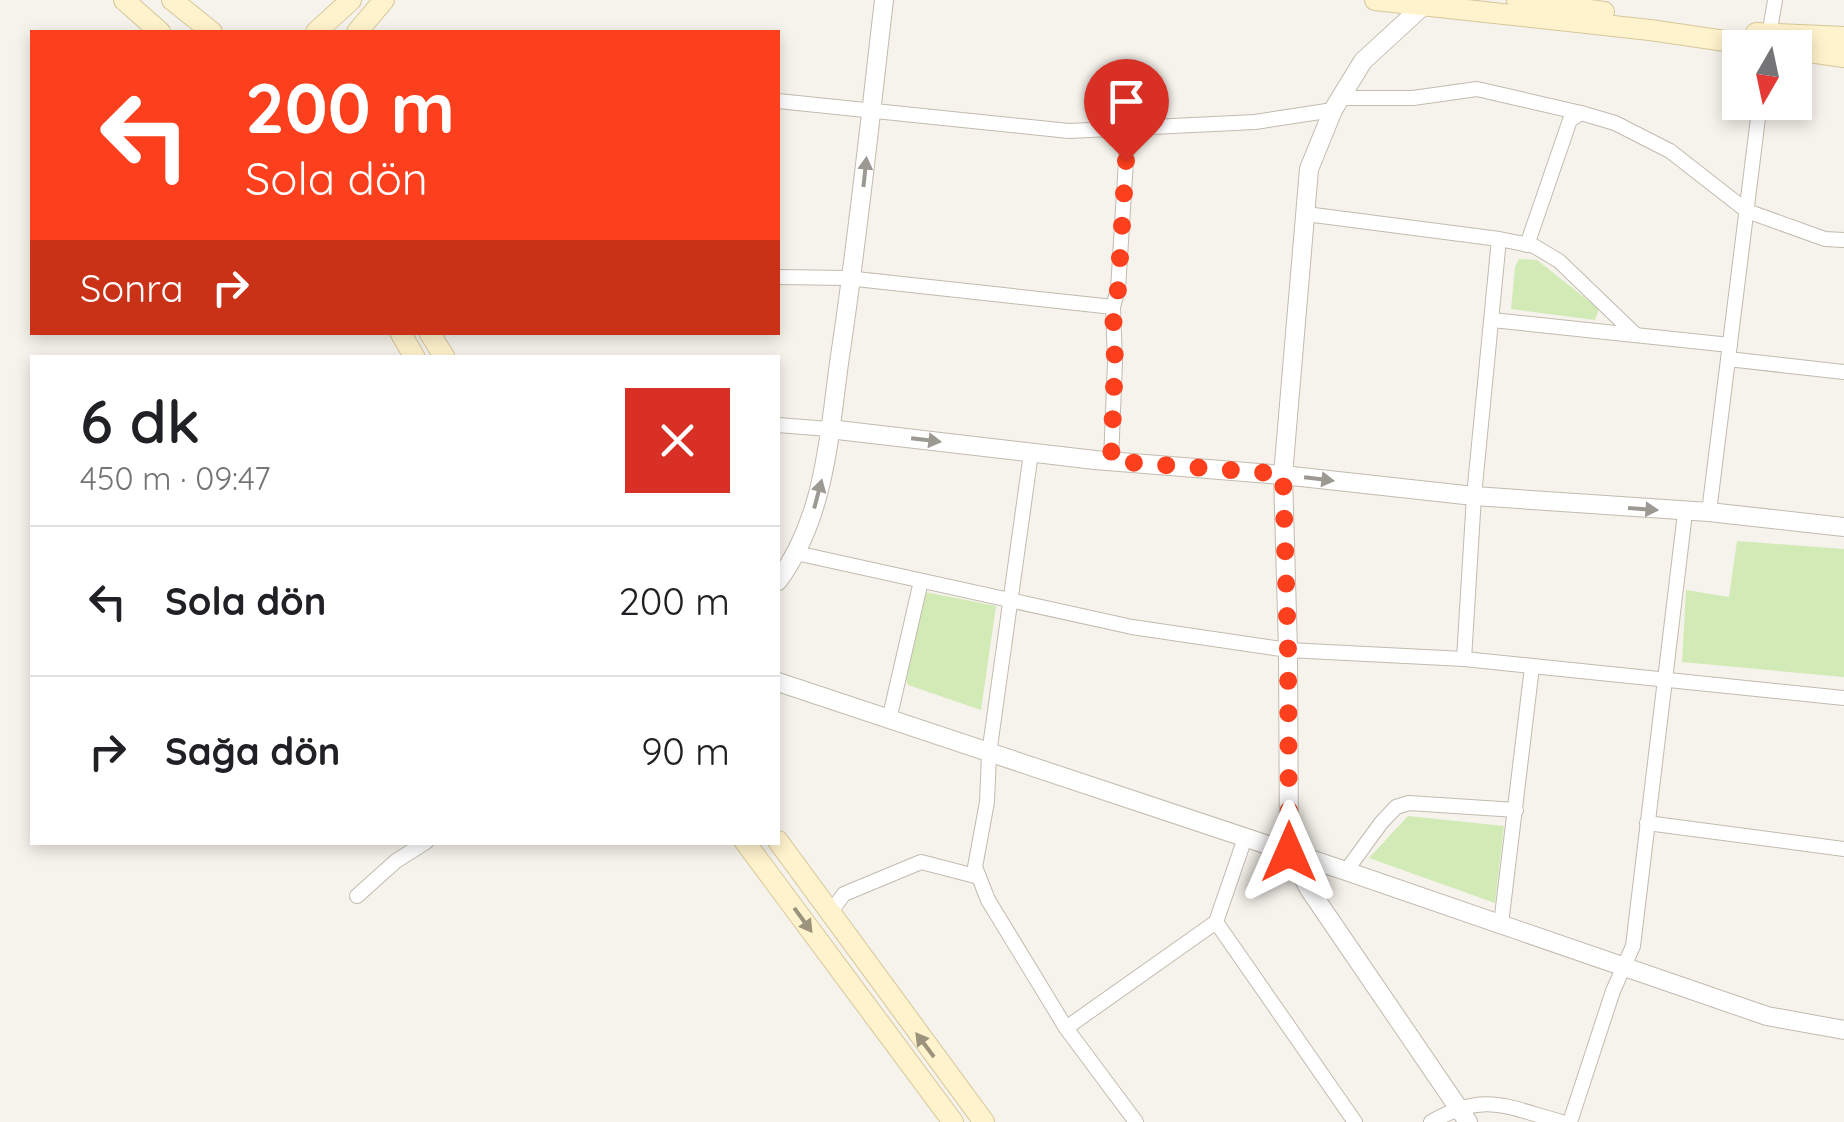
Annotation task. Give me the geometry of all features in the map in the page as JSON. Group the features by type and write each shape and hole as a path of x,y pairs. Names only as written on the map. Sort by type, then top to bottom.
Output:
{"main road":[{"path":"124,0 158,30"},
{"path":"172,0 210,30"},
{"path":"318,30 351,0"},
{"path":"359,30 384,0"},
{"path":"1375,0 1722,39"},
{"path":"1461,9 1481,0"},
{"path":"1517,0 1722,36"},
{"path":"1812,41 1844,38"},
{"path":"1812,52 1844,57"},
{"path":"780,844 984,1122"},
{"path":"746,845 953,1122"}],"street":[{"path":"780,578 804,541 821,485 852,279 884,0"},
{"path":"1771,30 1775,0"},
{"path":"1428,3 1363,61 1336,104 1309,169 1283,474 1289,852 1309,889 1463,1114"},
{"path":"780,100 1070,130 1255,122 1336,104 1477,89 1615,123 1670,150 1747,211 1825,239 1844,240"},
{"path":"1527,245 1570,120 1582,113"},
{"path":"1709,512 1758,120"},
{"path":"1111,461 1113,308 1118,290 1128,129"},
{"path":"1306,214 1527,245 1559,261 1636,335"},
{"path":"1464,659 1474,496 1499,239"},
{"path":"780,277 852,279 1113,308"},
{"path":"1492,320 1636,335 1844,372"},
{"path":"780,425 1474,496 1709,512 1844,527"},
{"path":"1031,453 989,754 987,802 975,867 988,900 1066,1028 1136,1122"},
{"path":"1570,1122 1613,991 1633,946 1685,513"},
{"path":"796,553 1132,627 1288,650 1464,659 1844,698"},
{"path":"889,720 922,581"},
{"path":"1501,924 1532,667"},
{"path":"780,687 1346,870 1767,1016 1844,1030"},
{"path":"1346,870 1396,807 1409,803 1516,810"},
{"path":"1647,822 1844,849"},
{"path":"1066,1028 1216,922 1245,838"},
{"path":"357,896 396,861 421,845"},
{"path":"830,914 844,894 921,862 979,877"},
{"path":"1216,922 1355,1122"},
{"path":"1431,1122 1463,1114 1484,1102 1562,1122"}],"green space":[{"path":"1519,259 1537,260 1599,309 1595,320 1511,309"},
{"path":"1737,541 1844,549 1844,677 1682,662 1686,590 1729,597"},
{"path":"925,592 996,606 981,710 908,685"},
{"path":"1408,816 1504,826 1495,903 1369,858"}],"route":[{"path":"1126,161 1118,290 1113,308 1111,461 1283,474 1289,852"}]}
